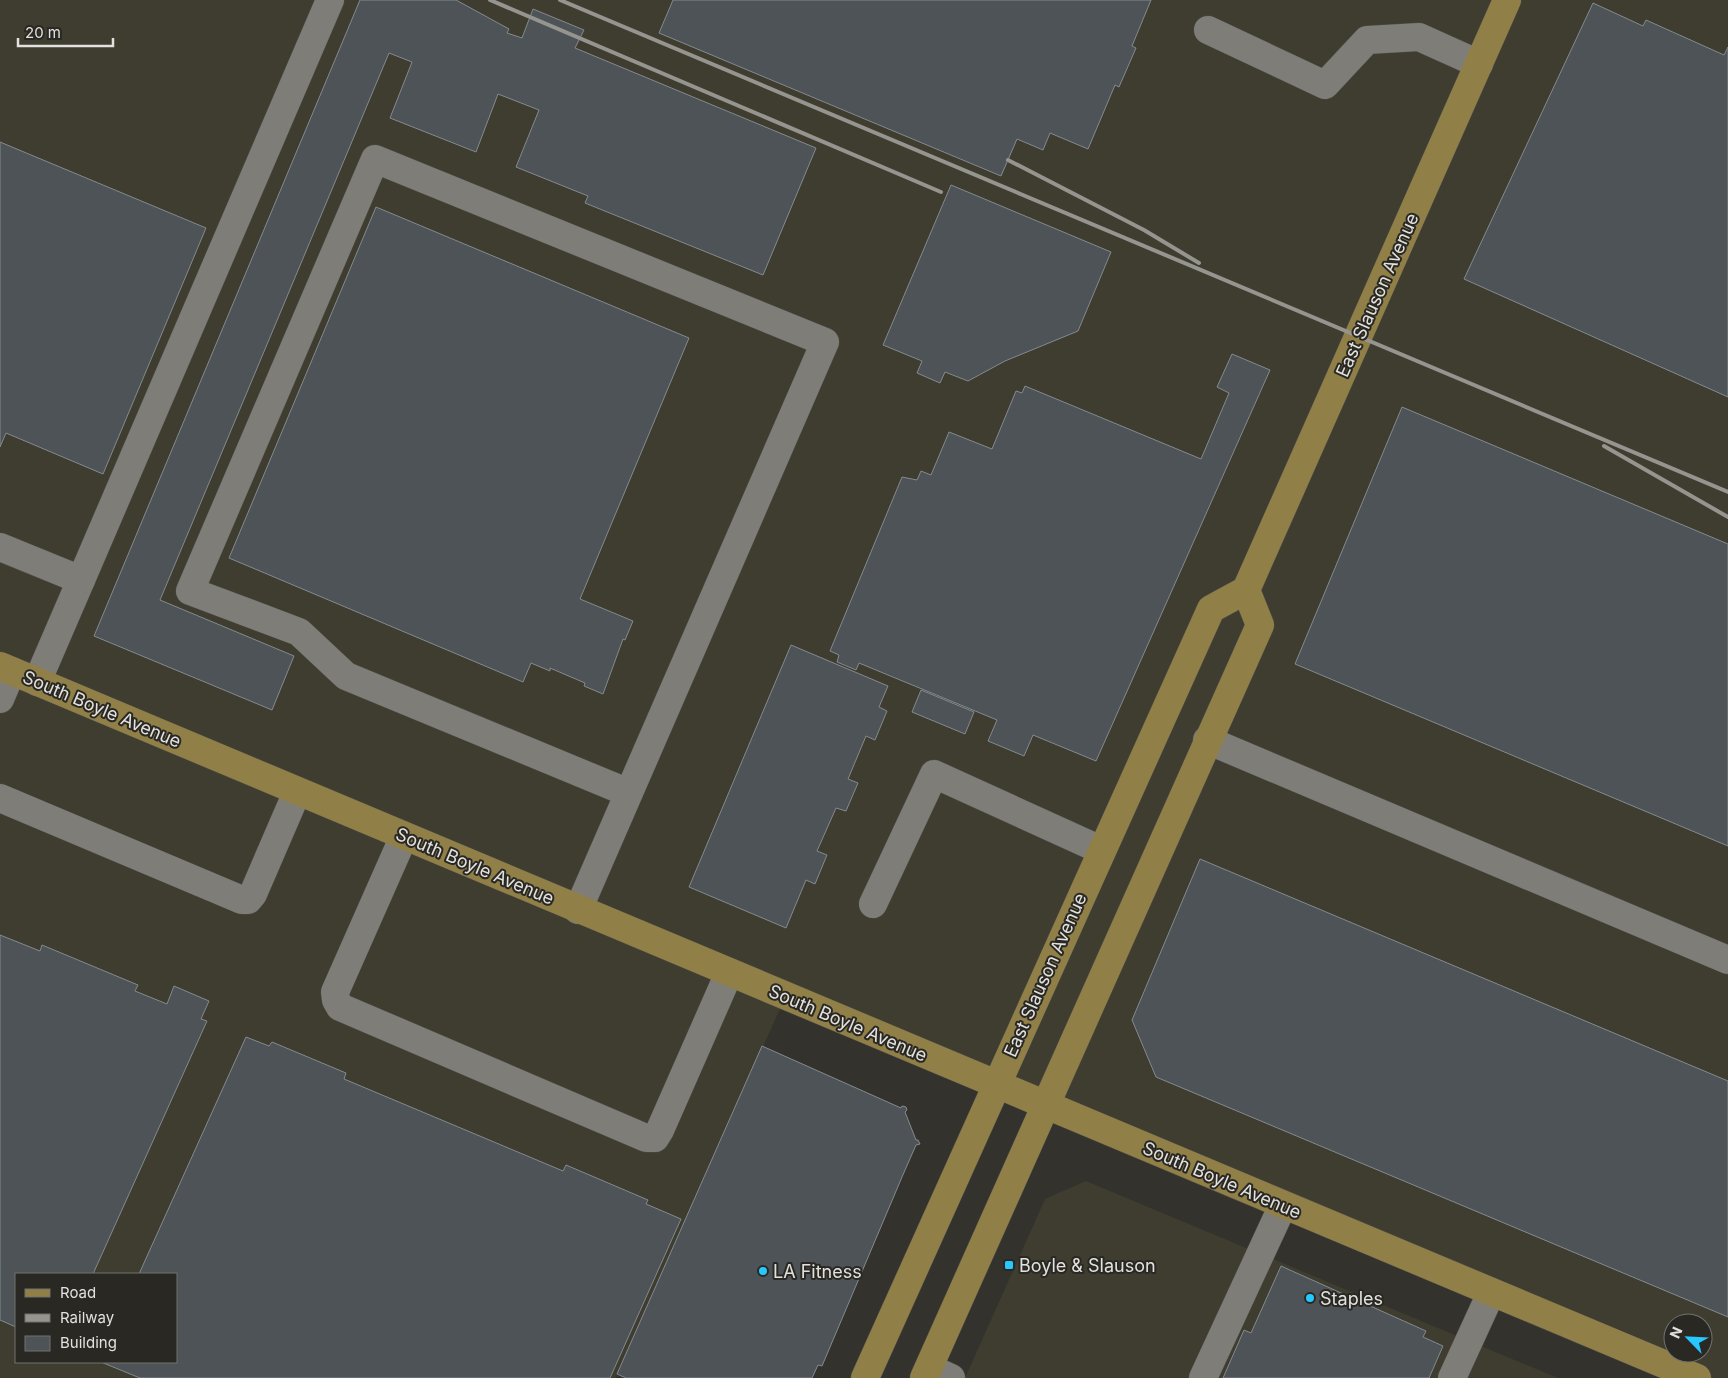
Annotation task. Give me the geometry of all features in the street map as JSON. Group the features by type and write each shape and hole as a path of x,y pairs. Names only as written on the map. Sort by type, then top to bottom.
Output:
{"main road":[{"name":"East Slauson Avenue","path":"865,1378 1211,609 1246,590 1507,0"},
{"path":"935,1375 1044,1105 1260,625 1246,590"},
{"name":"South Boyle Avenue","path":"6,669 1697,1378"}],"lane":[{"path":"37,682 330,0"},
{"path":"1208,30 1325,85 1367,40 1419,37 1479,64"},
{"path":"578,910 629,793 825,342 375,159 190,591 299,632 346,676 629,793"},
{"path":"0,547 81,580"},
{"path":"0,698 6,669"},
{"path":"1207,740 1728,960"},
{"path":"873,904 934,774 1101,850"},
{"path":"0,798 242,900 248,900 253,894 298,792"},
{"path":"404,836 335,992 336,1000 340,1007 646,1138 655,1138 660,1130 729,973"},
{"path":"1204,1378 1283,1205"},
{"path":"1452,1378 1491,1293"}],"shaded area":[{"path":"0,0 1728,0 1728,1378 1710,1378 1674,1363 1713,1363 1713,1313 1663,1313 1663,1358 787,993 616,1378 0,1378"},
{"path":"1086,1181 1558,1378 965,1378 1045,1199"}],"building":[{"path":"360,0 456,0 509,29 507,33 522,38 533,9 584,30 575,48 816,148 763,275 585,203 588,196 516,167 539,110 498,94 476,152 390,118 412,62 389,53 160,600 294,656 272,710 94,636"},
{"path":"673,0 1151,0 1132,46 1136,48 1119,87 1115,85 1088,149 1050,133 1043,150 1017,139 1001,176 659,33"},
{"path":"1593,3 1643,26 1646,20 1724,55 1728,47 1728,397 1464,279"},
{"path":"0,142 206,228 103,474 6,433 0,447"},
{"path":"951,185 1111,252 1078,331 1005,361 968,381 945,372 940,383 917,373 922,361 883,345"},
{"path":"376,207 689,338 580,599 633,621 625,640 623,639 603,694 584,686 585,683 550,668 550,671 531,663 523,682 229,558"},
{"path":"1232,354 1270,370 1096,761 1033,735 1024,756 988,741 997,720 859,663 856,670 837,662 839,655 830,651 902,477 917,480 921,471 931,475 949,432 992,449 1016,391 1022,393 1025,386 1201,459 1229,393 1217,387"},
{"path":"1402,407 1728,544 1728,846 1295,664"},
{"path":"791,645 888,686 879,707 887,711 875,740 866,736 848,779 858,783 846,811 836,808 817,851 827,855 815,884 806,880 786,928 689,887"},
{"path":"921,690 974,712 965,734 912,712"},
{"path":"1200,859 1728,1081 1728,1317 1156,1077 1132,1020"},
{"path":"0,935 40,951 42,945 138,985 135,991 167,1004 174,986 209,1001 201,1019 207,1021 93,1273 15,1273 15,1327 0,1320"},
{"path":"246,1037 269,1046 272,1042 346,1073 344,1079 563,1171 566,1165 648,1200 646,1204 681,1219 610,1378 140,1378 103,1363 178,1363 178,1273 139,1273"},
{"name":"LA Fitness","path":"762,1046 901,1108 902,1106 906,1107 907,1110 905,1112 916,1140 920,1144 916,1145 822,1366 818,1365 812,1378 626,1378 617,1374"},
{"name":"Staples","path":"1281,1266 1426,1331 1423,1337 1443,1346 1429,1378 1223,1378 1244,1330 1251,1333"}],"railway":[{"path":"490,0 941,192"},
{"path":"560,0 1728,492"},
{"path":"1008,160 1144,230 1199,263"},
{"path":"1604,446 1728,517"}],"place":[{"name":"Boyle & Slauson","path":"1009,1265"},
{"name":"LA Fitness","path":"763,1271"},
{"name":"Staples","path":"1310,1298"}]}
